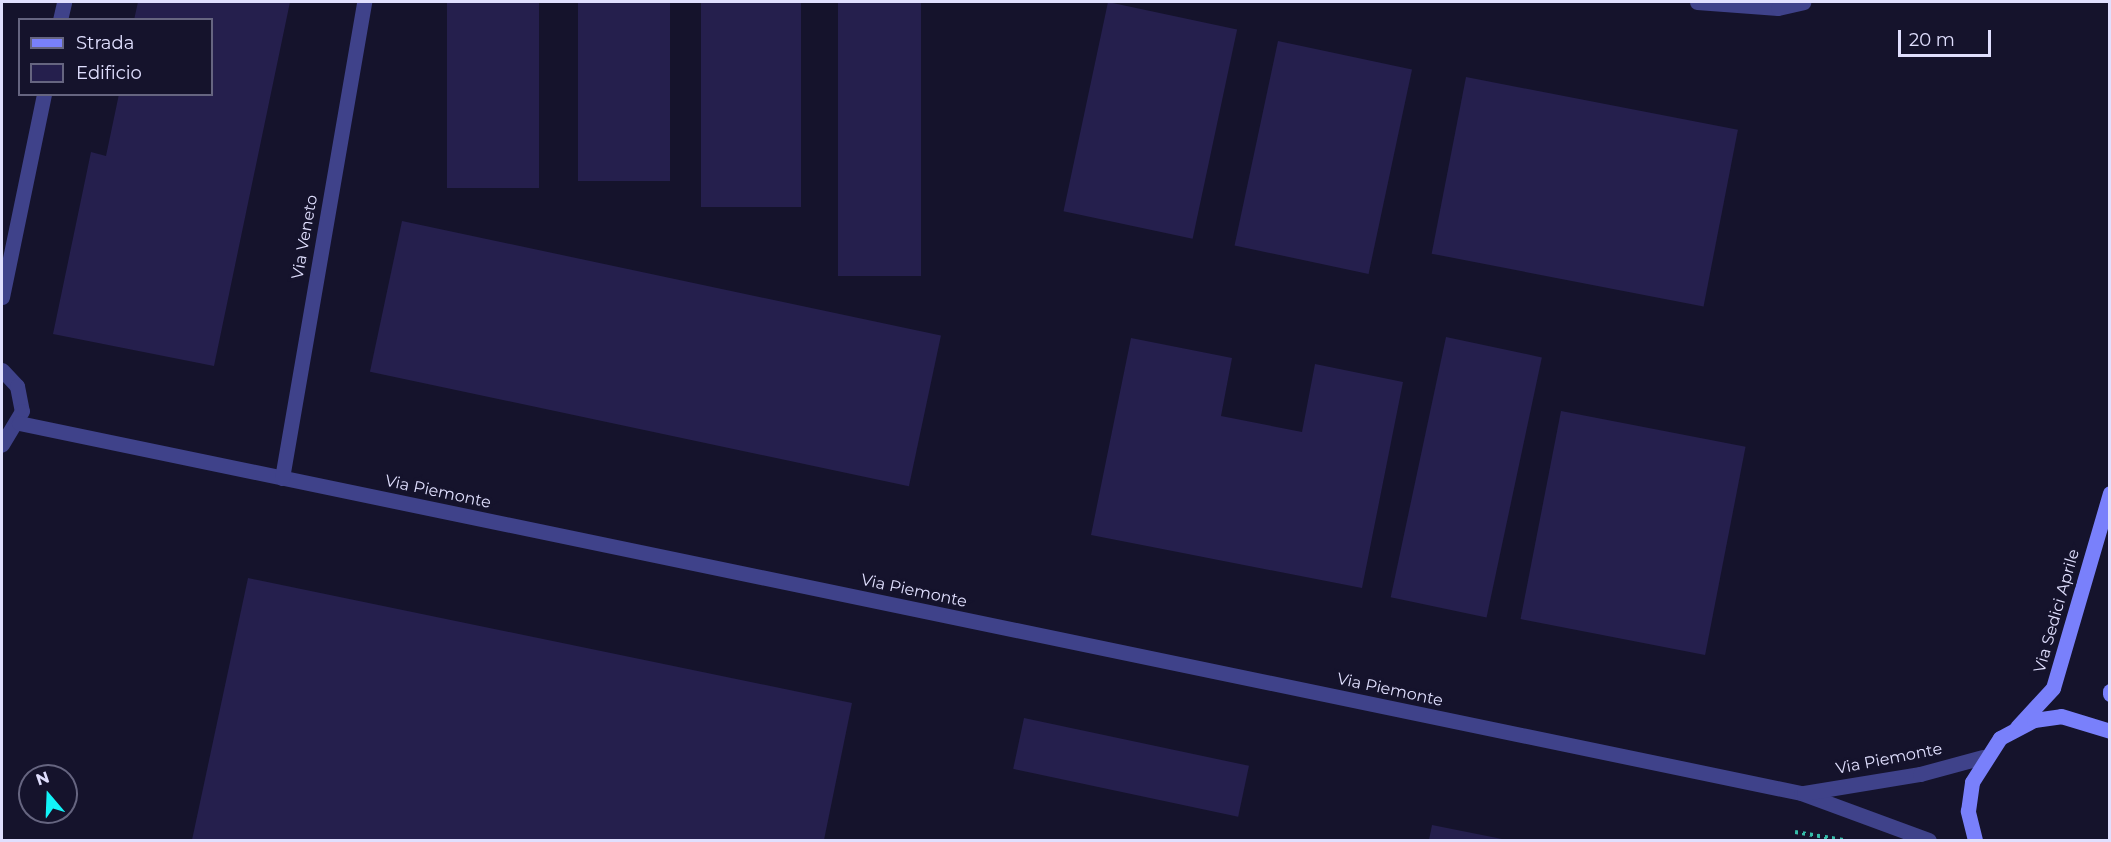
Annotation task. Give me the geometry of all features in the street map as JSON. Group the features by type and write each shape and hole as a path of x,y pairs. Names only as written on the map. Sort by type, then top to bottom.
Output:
{"main road":[{"name":"Via Sedici Aprile","path":"1975,840 1968,811 1971,782 1983,757 2017,727 2053,688 2109,494"},
{"name":"Via Sedici Aprile","path":"2017,727 2061,716 2109,731"}],"street":[{"path":"60,18 64,2"},
{"name":"Via Veneto","path":"282,478 364,2"},
{"path":"1697,2 1778,8 1803,2"},
{"path":"2,297 44,96"},
{"path":"2,370 21,398 19,423 2,444"},
{"name":"Via Piemonte","path":"19,423 1801,793 1929,840"},
{"name":"Via Piemonte","path":"1801,793 1920,774 1983,757"}],"path":[{"path":"1795,832 1843,840"}],"building":[{"path":"138,2 290,2 214,366 53,334 91,152 106,156 119,96 213,96 213,18 134,18"},
{"path":"447,2 539,2 539,188 447,188"},
{"path":"578,2 670,2 670,181 578,181"},
{"path":"701,2 801,2 801,207 701,207"},
{"path":"838,2 921,2 921,276 838,276"},
{"path":"1108,2 1237,29 1193,239 1064,211"},
{"path":"1278,41 1412,69 1369,274 1235,245"},
{"path":"1466,77 1738,130 1704,307 1432,254"},
{"path":"402,221 941,336 909,486 370,372"},
{"path":"1446,337 1542,357 1487,618 1391,597"},
{"path":"1131,338 1232,358 1221,416 1302,432 1315,364 1403,382 1362,588 1091,535"},
{"path":"1561,411 1746,447 1705,655 1521,619"},
{"path":"248,578 852,703 824,840 192,840"},
{"path":"1024,718 1249,766 1238,817 1013,769"},
{"path":"1432,825 1502,839 1429,840"}]}
